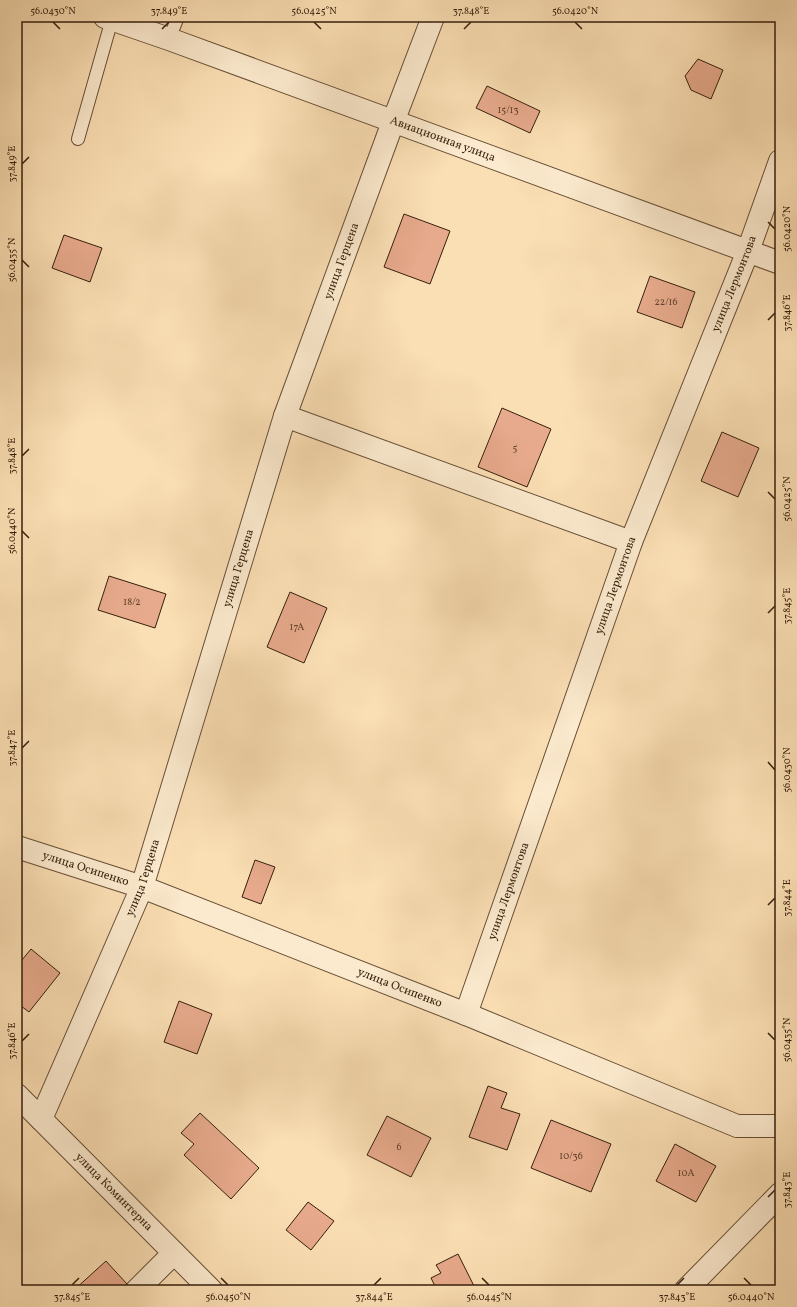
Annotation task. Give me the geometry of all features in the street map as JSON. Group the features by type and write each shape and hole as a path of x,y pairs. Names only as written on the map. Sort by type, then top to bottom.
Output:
{"street":[{"name":"улица Герцена","path":"41,1119 142,886 285,416 433,17"},
{"name":"Авиационная улица","path":"108,18 780,263"},
{"name":"улица Лермонтова","path":"466,1014 631,542 748,251 780,162"},
{"path":"285,416 631,542"},
{"name":"улица Осипенко","path":"17,847 142,886 466,1014 737,1126 780,1126"},
{"name":"улица Коминтерна","path":"17,1095 211,1290"},
{"path":"686,1290 780,1194"},
{"path":"137,1290 174,1254"}],"lane":[{"path":"169,39 178,17"},
{"path":"78,139 108,18"}],"building":[{"path":"698,59 723,70 711,99 691,90 685,76"},
{"path":"487,86 540,111 530,133 476,108"},
{"path":"404,214 450,231 430,284 384,267"},
{"path":"64,235 102,248 90,282 52,268"},
{"path":"650,276 695,292 682,328 637,312"},
{"path":"502,408 551,429 527,487 478,467"},
{"path":"722,432 759,448 738,497 701,481"},
{"path":"109,576 166,594 155,628 98,610"},
{"path":"290,592 327,608 304,663 267,647"},
{"path":"255,860 275,867 261,904 242,897"},
{"path":"31,949 60,973 29,1012 17,1003 17,966"},
{"path":"179,1001 212,1014 197,1054 164,1042"},
{"path":"488,1086 507,1093 501,1108 520,1114 507,1150 469,1137"},
{"path":"200,1113 259,1168 231,1199 184,1155 194,1144 181,1133"},
{"path":"387,1116 431,1138 411,1177 367,1155"},
{"path":"551,1120 611,1144 591,1192 531,1168"},
{"path":"675,1144 716,1166 696,1202 656,1181"},
{"path":"308,1202 334,1221 311,1250 286,1230"},
{"path":"458,1254 476,1290 437,1290 431,1278 441,1273 436,1265"},
{"path":"106,1261 127,1284 119,1290 74,1290"}]}
